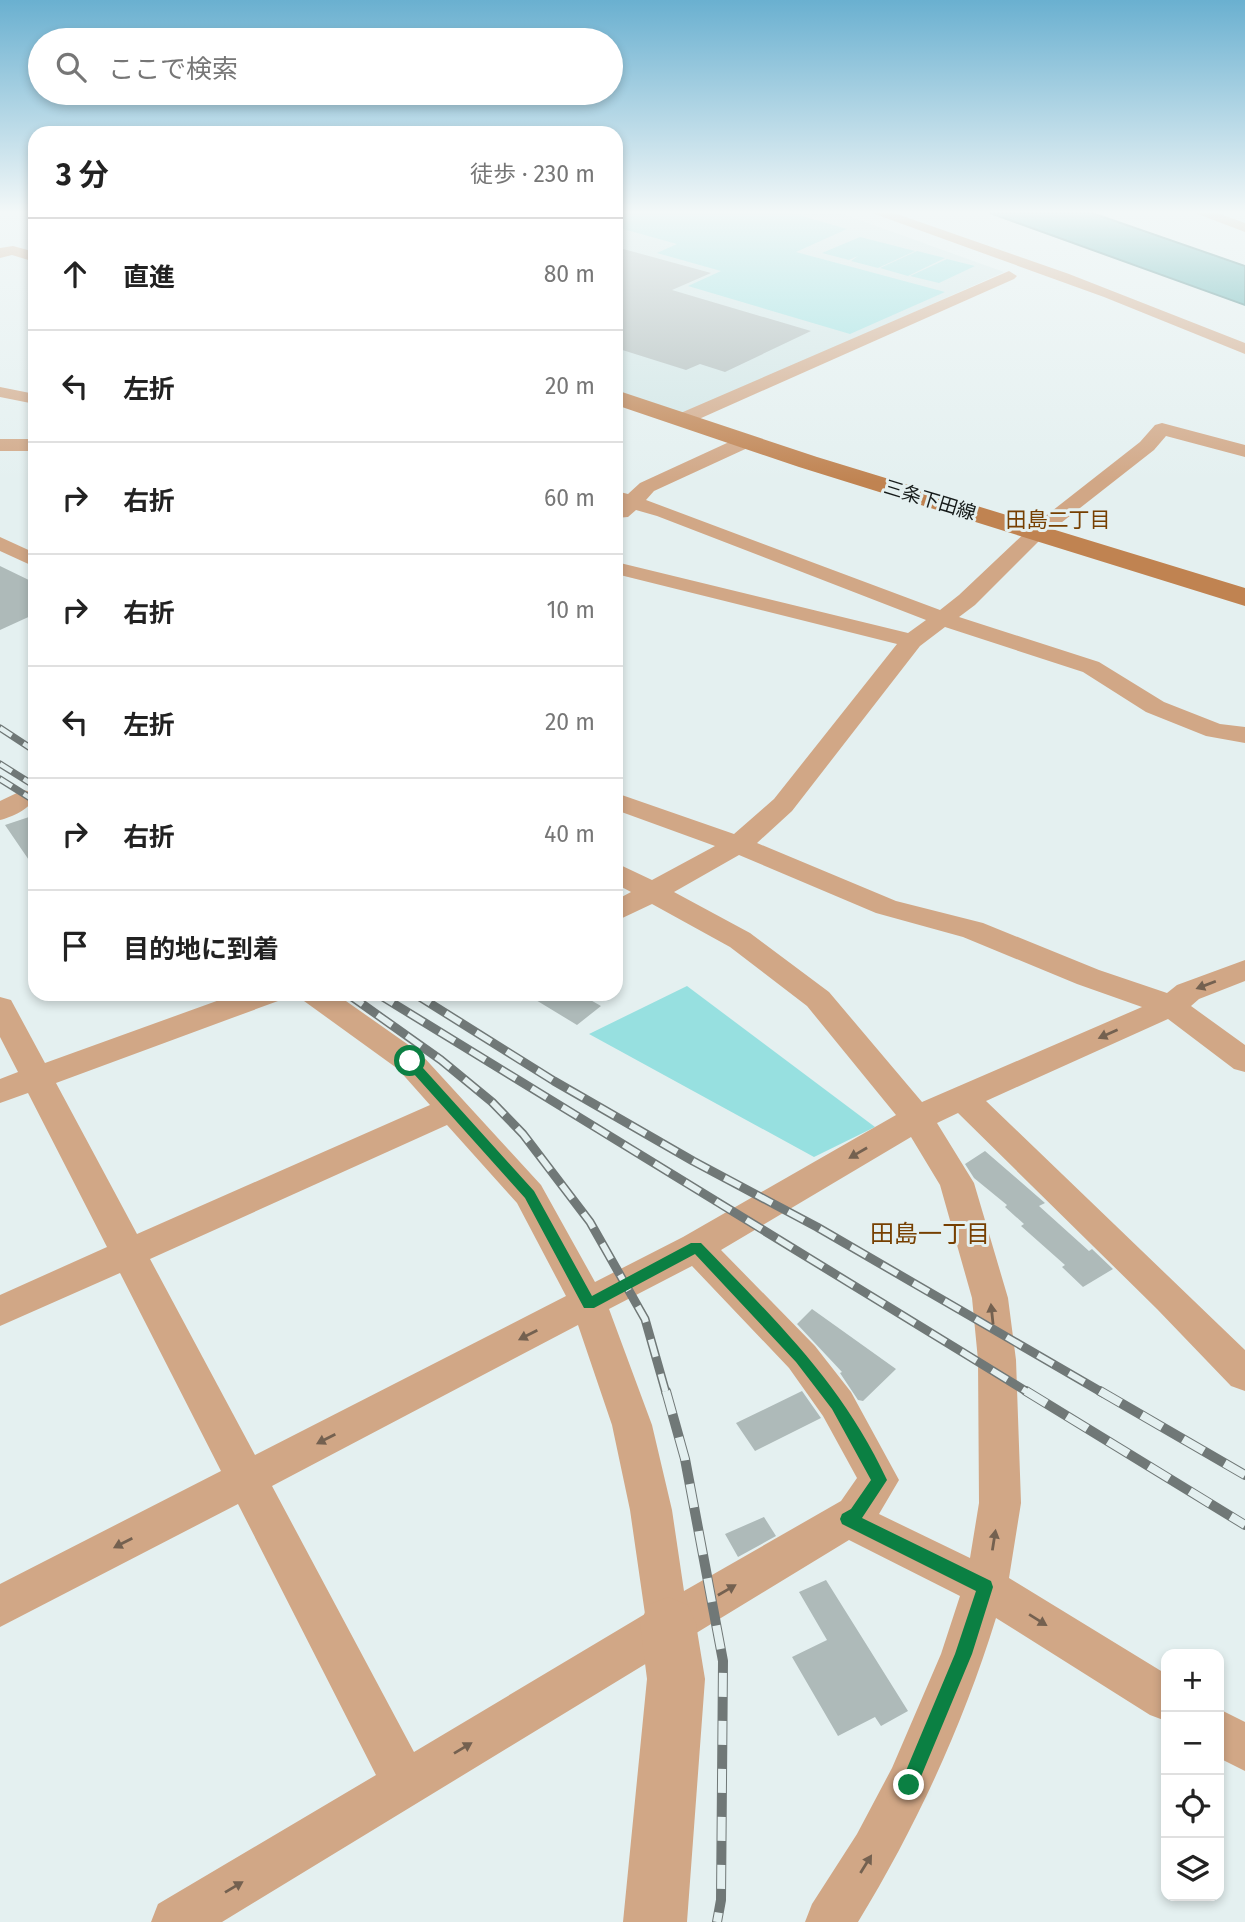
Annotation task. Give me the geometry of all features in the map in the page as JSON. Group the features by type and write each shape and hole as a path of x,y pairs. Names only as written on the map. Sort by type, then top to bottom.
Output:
{"main road":[{"name":"三条下田線","path":"623,399 747,441 1245,597"}],"street":[{"path":"683,419 948,303"},
{"path":"1130,303 1245,349"},
{"path":"0,392 28,398"},
{"path":"623,908 738,845 783,805 912,641 944,619 1037,533 1147,446 1162,429 1245,451"},
{"path":"623,499 747,441"},
{"path":"623,499 944,619 1091,667 1155,707 1215,731 1245,735"},
{"path":"0,543 28,557"},
{"path":"623,570 912,641"},
{"path":"0,811 23,798"},
{"path":"623,804 738,845 886,907 973,930 1088,977 1171,1006 1245,1061"},
{"path":"623,876 740,940 818,999 917,1118 957,1184 990,1298 997,1360 1000,1503 985,1587 963,1654 909,1785 874,1851 830,1922"},
{"path":"0,1606 589,1304 696,1247 917,1118 1171,1006 1188,992 1245,970"},
{"path":"0,1091 248,1001"},
{"path":"325,1001 410,1061 454,1108 529,1195 589,1304 632,1425 650,1510 676,1679 655,1922"},
{"path":"0,1007 405,1783"},
{"path":"963,1098 1170,1298 1245,1375"},
{"path":"0,1311 454,1108"},
{"path":"176,1922 668,1624 856,1514 879,1480 837,1404 802,1357 696,1247"},
{"path":"848,1519 985,1587 1161,1696"},
{"path":"1224,1735 1245,1748"}],"shaded area":[{"path":"623,303 935,303 684,415 623,393"},
{"path":"744,303 921,303 850,334"},
{"path":"687,986 875,1127 814,1157 589,1034"}],"building":[{"path":"623,303 715,303 811,331 725,372 700,364 686,370 623,350"},
{"path":"0,566 28,580 28,617 0,630"},
{"path":"28,817 28,859 5,825"},
{"path":"538,1001 592,1001 601,1006 577,1025"},
{"path":"985,1151 1045,1203 1039,1206 1113,1269 1083,1287 1062,1267 1065,1265 1021,1226 1024,1224 1005,1207 1007,1205 974,1178 965,1164"},
{"path":"812,1309 896,1369 863,1401 858,1400 840,1373 842,1372 797,1324"},
{"path":"802,1391 821,1418 755,1451 736,1423"},
{"path":"764,1517 776,1536 738,1557 725,1534"},
{"path":"826,1580 908,1711 881,1726 875,1717 838,1736 792,1657 827,1640 799,1592"}],"railway":[{"path":"0,728 28,746"},
{"path":"0,764 28,782"},
{"path":"0,779 28,797"},
{"path":"358,1001 441,1060 492,1102 523,1134 590,1222 645,1319 666,1393"},
{"path":"389,1001 1029,1393"},
{"path":"426,1001 554,1081 693,1161 817,1227 1103,1393"},
{"path":"666,1391 685,1459 723,1661 721,1900 717,1922"},
{"path":"1026,1391 1245,1525"},
{"path":"1100,1391 1245,1475"}],"district":[{"name":"田島二丁目","path":"1058,520"},
{"name":"田島一丁目","path":"930,1234"}],"route":[{"path":"410,1061 529,1195 589,1304 696,1247 802,1357 837,1404 879,1480 856,1514 848,1519 985,1587 963,1654 909,1785"}]}
